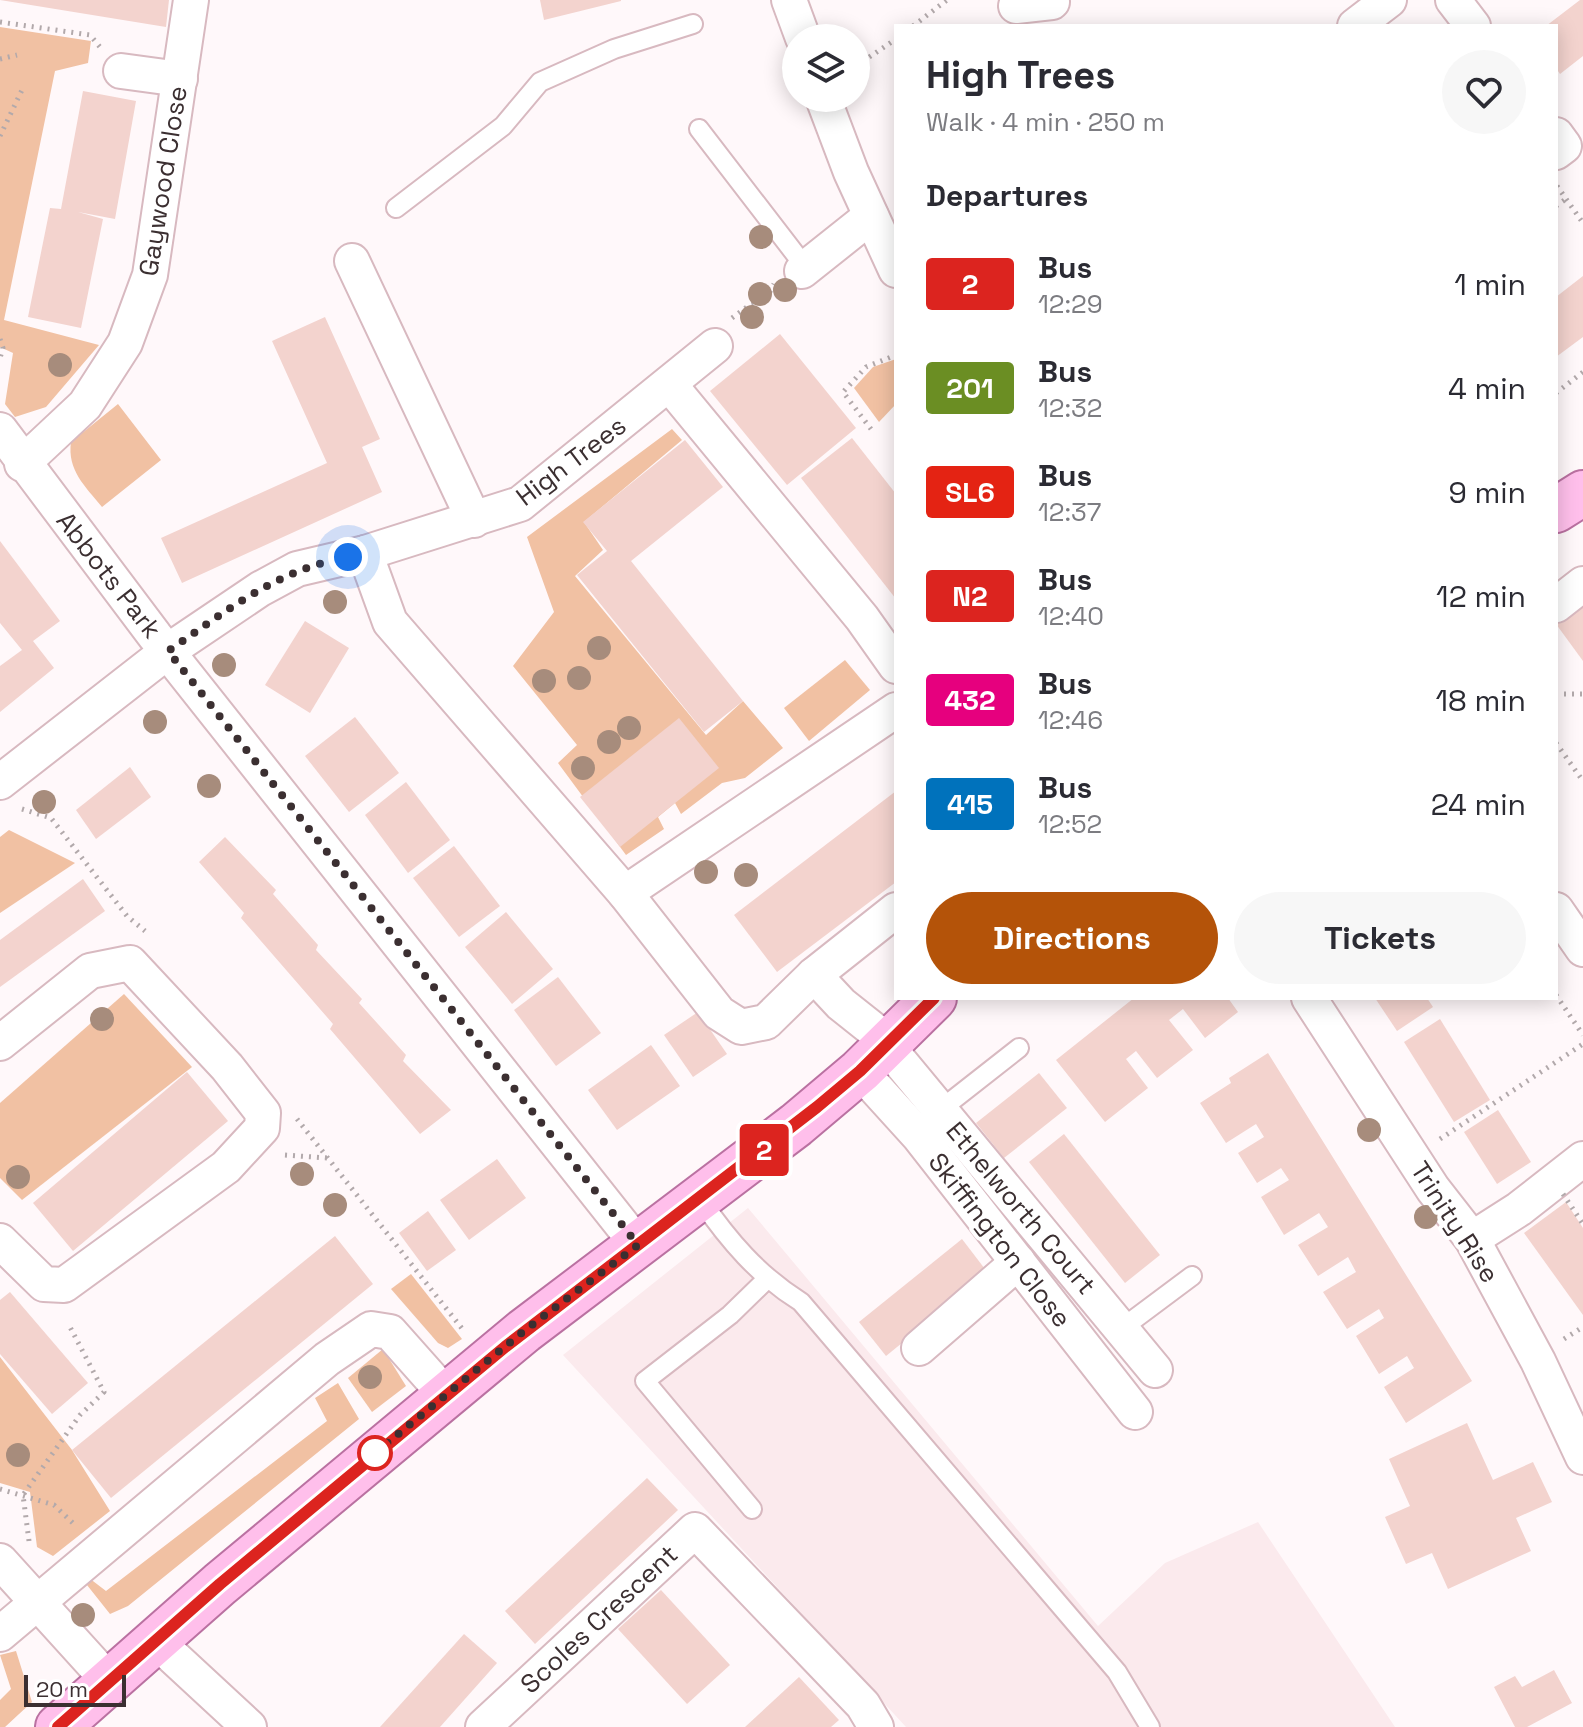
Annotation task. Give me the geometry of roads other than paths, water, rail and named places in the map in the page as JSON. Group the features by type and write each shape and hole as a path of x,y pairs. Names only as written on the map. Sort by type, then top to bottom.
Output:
{"main road":[{"path":"1558,509 1583,493"},
{"path":"58,1727 108,1680 446,1395 700,1199 879,1053 932,1000"}],"street":[{"name":"Gaywood Close","path":"22,464 85,405 125,343 150,275 191,0"},
{"path":"789,0 798,24"},
{"path":"1358,24 1389,0"},
{"path":"1453,0 1471,24"},
{"path":"1016,6 1059,9"},
{"path":"121,71 180,79"},
{"path":"829,112 894,266"},
{"path":"804,270 871,216"},
{"path":"352,261 474,520"},
{"name":"High Trees","path":"10,795 168,651 260,589 297,569 365,553 503,512 538,492 669,384 718,337"},
{"path":"669,384 862,618 894,663"},
{"name":"Abbots Park","path":"0,430 22,464 168,651 638,1245"},
{"path":"365,553 390,622 625,893 719,1013 741,1027 766,1022 814,975 894,912"},
{"path":"1558,603 1583,584"},
{"path":"625,893 894,711"},
{"path":"1558,913 1583,949"},
{"path":"0,1043 90,971 130,963 227,1067 263,1113 262,1128 226,1167 64,1285 44,1284 0,1241"},
{"path":"814,975 879,1053"},
{"name":"Trinity Rise","path":"1311,1000 1413,1158 1472,1239 1538,1361 1583,1457"},
{"name":"Ethelworth Court","path":"879,1053 940,1110 1155,1370"},
{"name":"Skiffington Close","path":"879,1053 919,1136 1135,1412"},
{"path":"1472,1239 1519,1209 1583,1159"},
{"path":"919,1348 1018,1262"},
{"path":"0,1634 33,1602 327,1359 371,1329 390,1332 446,1395"},
{"name":"Scoles Crescent","path":"483,1727 695,1530 863,1705 876,1727"},
{"path":"0,1561 33,1602 108,1680"},
{"path":"155,1640 249,1727"}],"lane":[{"path":"396,208 503,126 540,82 614,49 693,24"},
{"path":"699,129 804,270"},
{"path":"940,1110 1019,1048"},
{"path":"700,1199 727,1238 766,1280 801,1302 1039,1578 1117,1672 1150,1727"},
{"path":"1121,1329 1192,1276"},
{"path":"752,1509 645,1381 730,1315 766,1280"}]}
